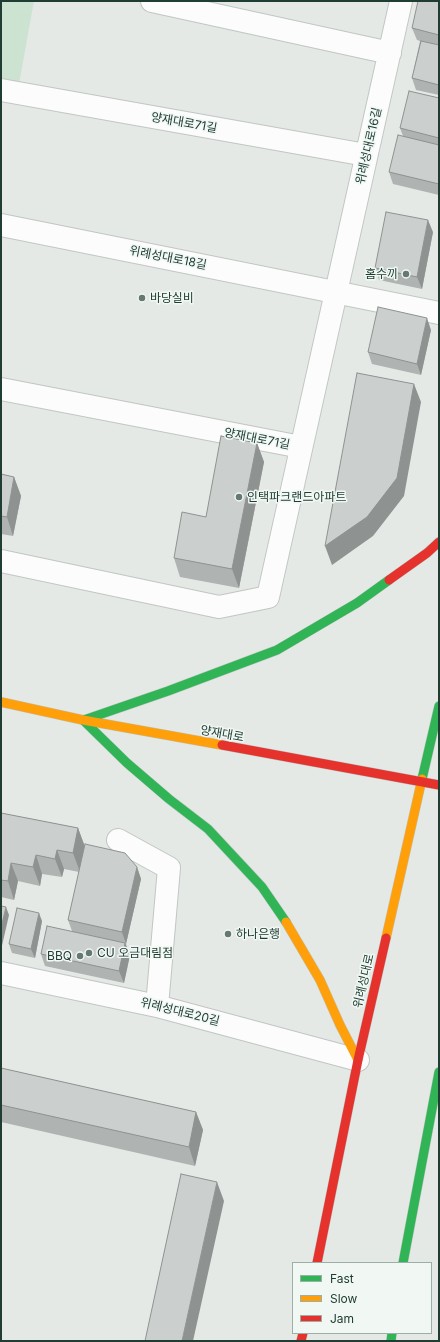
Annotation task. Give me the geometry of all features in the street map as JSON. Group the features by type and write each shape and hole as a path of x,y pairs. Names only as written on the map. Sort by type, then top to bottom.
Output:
{"main road":[{"path":"358,1060 340,1025 320,980 295,936 262,887 208,829 151,783 83,720 168,691 277,650 357,603 439,542"},
{"name":"양재대로","path":"1,702 83,720 439,785"},
{"name":"위례성대로","path":"317,1262 358,1060 439,706"},
{"path":"403,1262 438,1077"}],"street":[{"path":"152,1 390,53"},
{"name":"위례성대로16길","path":"336,291 401,1"},
{"name":"양재대로71길","path":"1,90 366,155"},
{"name":"위례성대로18길","path":"1,225 336,291 439,313"},
{"path":"1,561 219,607 268,597 336,291"},
{"name":"양재대로71길","path":"1,389 301,447"},
{"path":"118,840 169,868 157,1006"},
{"name":"위례성대로20길","path":"1,972 157,1006 358,1060"}],"green space":[{"path":"1,1 34,1 19,84 1,81"}],"building":[{"path":"418,1 439,1 439,35 412,28"},
{"path":"421,41 439,45 439,85 412,78"},
{"path":"409,91 439,98 439,138 400,128"},
{"path":"398,135 439,145 439,184 389,172"},
{"path":"386,212 428,220 417,277 375,268"},
{"path":"378,307 427,318 417,364 368,352"},
{"path":"357,373 414,384 397,478 367,517 325,546"},
{"name":"인택파크랜드아파트","path":"221,436 257,443 232,569 174,558 182,512 206,517"},
{"path":"1,474 14,477 7,517 1,516"},
{"path":"1,813 78,828 73,853 57,850 55,859 36,855 33,867 11,863 8,881 1,880"},
{"path":"85,844 125,853 137,867 122,932 68,920"},
{"path":"1,906 6,907 1,928"},
{"path":"17,908 39,913 31,949 9,944"},
{"path":"47,926 125,943 119,971 41,954"},
{"path":"1,1068 196,1112 189,1147 1,1105"},
{"path":"181,1174 217,1182 182,1341 145,1341"}],"traffic: fast":[{"path":"84,720 168,691 277,650 357,603 389,580"},
{"path":"422,779 439,706"},
{"path":"83,720 127,763 169,799 208,829 262,887 286,922"},
{"path":"403,1262 439,1072"},
{"path":"391,1341 392,1334"}],"traffic: slow":[{"path":"1,702 83,720 222,745"},
{"path":"386,938 422,779"},
{"path":"286,922 320,980 340,1025 358,1060"}],"traffic: jam":[{"path":"389,580 427,553 439,542"},
{"path":"222,745 439,785"},
{"path":"317,1262 358,1060 386,938"},
{"path":"301,1341 303,1334"}],"place":[{"name":"홈수끼","path":"406,274"},
{"name":"바당실비","path":"142,298"},
{"name":"인택파크랜드아파트","path":"239,497"},
{"name":"하나은행","path":"228,934"},
{"name":"CU 오금대림점","path":"89,953"},
{"name":"BBQ","path":"80,956"}]}
